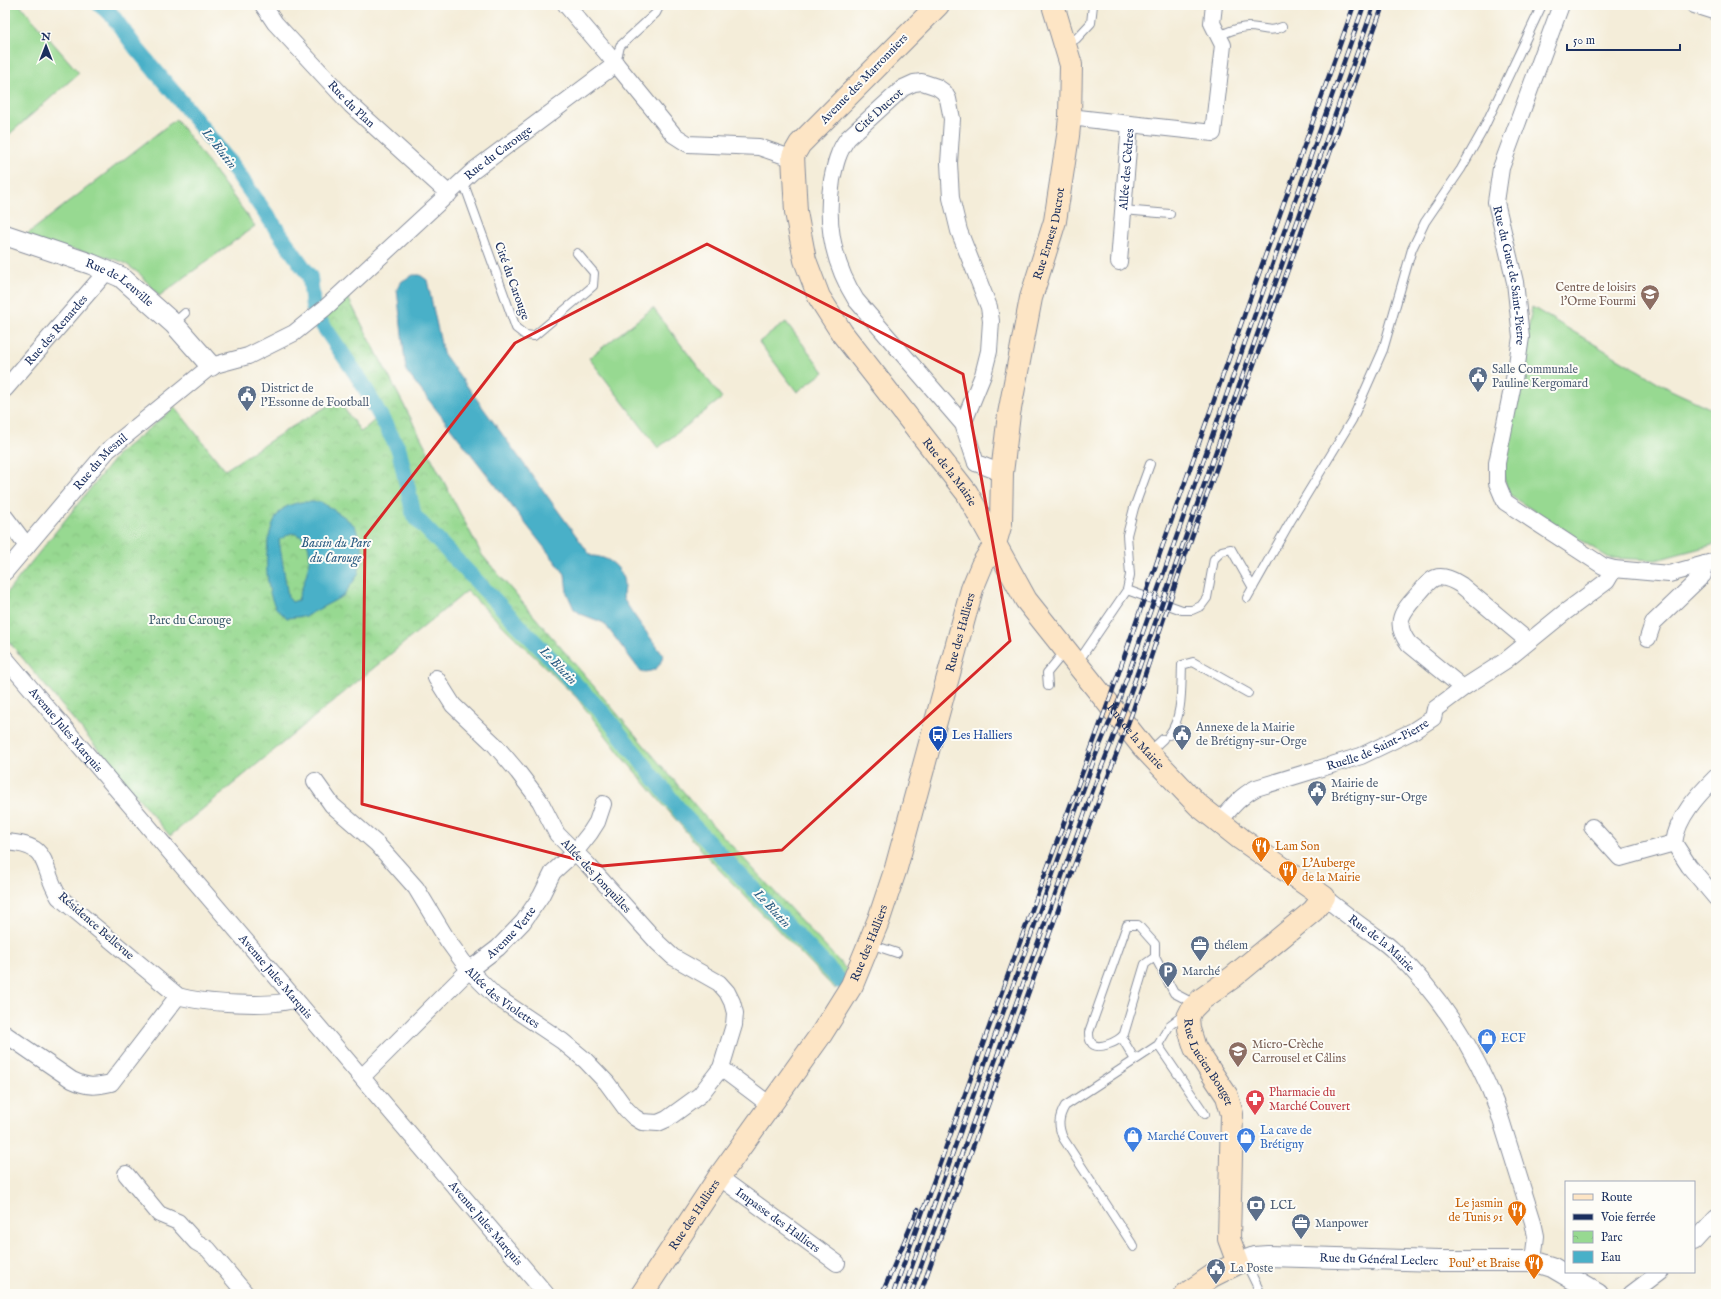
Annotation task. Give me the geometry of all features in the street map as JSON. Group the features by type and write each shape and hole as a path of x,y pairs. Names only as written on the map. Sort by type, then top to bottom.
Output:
{"main road":[{"name":"Avenue des Marronniers","path":"793,156 800,144 938,5"},
{"name":"Rue Ernest Ducrot","path":"1002,495 1003,467 1010,414 1031,298 1055,221 1070,117 1071,65 1053,5"},
{"name":"Rue de la Mairie","path":"793,156 796,212 800,238 805,260 819,297 842,332 968,497 1026,600 1071,658 1160,742 1198,805 1219,822 1324,897"},
{"path":"982,565 981,532 968,497 1002,495"},
{"name":"Rue des Halliers","path":"642,1294 719,1177 841,1004 852,985 896,868 972,589 982,565 995,544 1001,523 1002,495"},
{"name":"Rue Lucien Bouget","path":"1242,1262 1229,1239 1231,1109 1227,1096 1195,1048 1189,1030 1188,1017 1194,1007 1202,999 1233,977 1313,911 1324,897"},
{"name":"Rue du Général Leclerc","path":"1186,1294 1212,1276 1242,1262"}],"street":[{"name":"Rue du Plan","path":"263,5 275,23 351,105 449,194"},
{"path":"566,5 674,135 683,142 694,145 759,147 785,156 793,156"},
{"name":"Allée des Cèdres","path":"1119,262 1130,124 1213,133 1223,45 1212,23 1214,5"},
{"name":"Rue du Guet de Saint-Pierre","path":"1561,5 1501,168 1497,184 1496,202 1515,282 1520,337 1517,364 1497,463 1497,484 1505,502 1603,566 1614,569 1668,574 1711,563"},
{"path":"1694,5 1716,12"},
{"name":"Rue du Carouge","path":"211,366 248,356 294,333 325,308 463,180 497,152 616,64"},
{"name":"Cité Ducrot","path":"963,424 983,375 989,351 991,321 989,307 959,231 951,198 949,180 952,119 951,107 944,92 937,87 922,82 903,88 848,138 842,146 838,156 831,191 829,211 830,236 839,267 856,300 963,424 976,463"},
{"path":"1070,117 1130,124"},
{"name":"Rue de Leuville","path":"5,235 91,264 121,277 179,318 211,366"},
{"name":"Rue des Renardes","path":"5,389 107,271"},
{"name":"Rue du Mesnil","path":"5,572 108,450 211,366"},
{"path":"968,497 976,463 1003,467"},
{"path":"5,517 28,546"},
{"name":"Rue du Guet de Saint-Pierre","path":"1648,638 1653,623 1703,574 1711,563"},
{"name":"Ruelle de Saint-Pierre","path":"1219,822 1245,794 1256,788 1361,756 1413,730 1433,718 1435,709 1463,688 1505,661 1607,581 1614,569"},
{"path":"1463,688 1409,644 1403,636 1400,628 1402,616 1406,608 1428,583 1435,578 1442,577 1453,580 1461,585 1528,642"},
{"name":"Avenue Jules Marquis","path":"5,658 546,1294"},
{"name":"Allée des Jonquilles","path":"436,678 453,705 495,745 518,772 540,801 557,834 658,943 673,957 719,983 727,992 735,1013 734,1025 721,1068"},
{"path":"1716,777 1698,796 1682,818 1675,831 1674,843 1689,866 1716,898"},
{"name":"Allée des Violettes","path":"315,781 332,805 377,844 416,888 448,941 469,970 496,996 562,1041 585,1060 607,1083 626,1109 634,1117 642,1122 658,1123 667,1119 700,1095 721,1068"},
{"name":"Avenue Verte","path":"362,1077 469,970 498,948 523,922 540,896 553,872 575,852 597,822 603,804"},
{"path":"1592,827 1620,858 1674,843"},
{"name":"Résidence Bellevue","path":"5,842 19,843 34,848 43,857 51,884 59,897 178,996 192,1000 257,1004 285,1003 295,999"},
{"name":"Rue de la Mairie","path":"1324,897 1393,950 1436,999 1454,1024 1490,1089 1497,1107 1533,1222 1536,1236 1533,1262"},
{"path":"5,1034 83,1086 97,1086 111,1083 178,996"},
{"path":"721,1068 770,1106"},
{"path":"126,1174 158,1214 178,1222 196,1242 208,1249 246,1294"},
{"name":"Impasse des Halliers","path":"719,1177 837,1264"},
{"path":"1695,1241 1716,1218"},
{"name":"Rue du Général Leclerc","path":"1242,1262 1254,1257 1268,1256 1439,1262 1533,1262 1552,1267 1598,1294"},
{"path":"1631,1294 1659,1273"}],"lane":[{"path":"616,64 620,46 656,13 660,5"},
{"path":"1066,45 1076,39 1091,22 1093,5"},
{"path":"1248,598 1290,522 1352,420 1383,350 1412,249 1425,222 1461,169 1483,130 1542,5"},
{"path":"1218,36 1237,28 1250,27 1274,31 1282,27"},
{"name":"Cité du Carouge","path":"463,180 516,328 525,335 534,336 593,286 594,273 577,253"},
{"path":"1123,210 1170,214"},
{"path":"1048,686 1047,673 1071,658 1127,590 1130,575 1127,535 1134,508 1150,464"},
{"path":"1127,590 1182,610 1192,610 1201,606 1207,598 1214,560 1222,551 1230,550 1253,588"},
{"path":"1160,742 1174,729 1181,703 1182,665 1193,662 1248,693"},
{"path":"1134,1247 1063,1138 1059,1130 1058,1121 1065,1106 1158,1045 1170,1025 1194,1007 1174,993 1155,958 1155,944 1138,925 1127,925 1089,1032 1090,1042 1094,1045 1101,1046 1113,1043 1122,1038 1145,964 1155,958"},
{"path":"869,943 897,954"},
{"path":"1122,1038 1135,1060"},
{"path":"1158,1045 1205,1114"},
{"path":"1242,1262 1261,1294"}],"highlighted area":[{"path":"707,244 963,374 1010,641 782,850 602,866 362,804 365,537 515,343"}],"green space":[{"path":"5,5 20,5 79,73 5,138"},
{"path":"176,119 255,226 159,296 140,274 123,262 100,255 21,239"},
{"name":"Parc du Carouge","path":"346,294 482,555 706,818 847,970 835,989 711,861 620,754 577,698 467,591 170,836 5,637 5,595 118,454 175,407 225,470 290,428 338,400 361,432 377,418 314,325"},
{"path":"1532,307 1671,390 1716,411 1716,544 1656,560 1609,558 1509,495 1502,471"},
{"path":"653,308 722,398 658,448 589,358"},
{"path":"786,322 824,372 797,392 759,342"}],"water":[{"path":"413,275 420,275 427,280 443,353 591,556 597,556 608,560 621,572 624,585 624,600 663,655 658,666 653,670 641,672 604,623 581,614 574,609 567,593 565,574 406,371 397,289 402,281"},
{"name":"Bassin du Parc du Carouge","path":"301,502 321,502 343,516 355,526 363,550 358,575 343,596 306,616 287,618 276,608 272,599 267,574 268,546 270,533 279,513 286,507","holes":["291,533 301,536 307,543 309,561 298,600 292,602 288,597 279,540"]}],"waterway":[{"name":"Le Blutin","path":"100,5 111,14 136,48 184,105 236,171 310,277 313,307"},
{"name":"Le Blutin","path":"322,324 361,381 399,450 414,516 604,714 685,817 840,981"}],"railway":[{"path":"893,1294 1112,692 1354,5"},
{"path":"902,1294 1095,757 1120,697 1364,5"},
{"path":"911,1294 1097,779 1126,705 1374,5"},
{"path":"920,1294 1070,877 1132,713 1185,556 1383,5"},
{"path":"882,1294 918,1209"}],"place":[{"name":"Centre de loisirs l'Orme Fourmi","path":"1650,311"},
{"name":"Salle Communale Pauline Kergomard","path":"1478,393"},
{"name":"District de l’Essonne de Football","path":"247,412"},
{"name":"Annexe de la Mairie de Brétigny-sur-Orge","path":"1182,751"},
{"name":"Les Halliers","path":"938,752"},
{"name":"Mairie de Brétigny-sur-Orge","path":"1317,807"},
{"name":"Lam Son","path":"1261,863"},
{"name":"L'Auberge de la Mairie","path":"1288,887"},
{"name":"thélem","path":"1200,962"},
{"name":"Marché","path":"1168,988"},
{"name":"ECF","path":"1487,1055"},
{"name":"Micro-Crèche Carrousel et Câlins","path":"1238,1068"},
{"name":"Pharmacie du Marché Couvert","path":"1255,1116"},
{"name":"Marché Couvert","path":"1133,1153"},
{"name":"La cave de Brétigny","path":"1246,1154"},
{"name":"LCL","path":"1256,1222"},
{"name":"Le jasmin de Tunis 91","path":"1517,1227"},
{"name":"Manpower","path":"1301,1240"},
{"name":"Poul' et Braise","path":"1534,1280"},
{"name":"La Poste","path":"1216,1285"}]}
